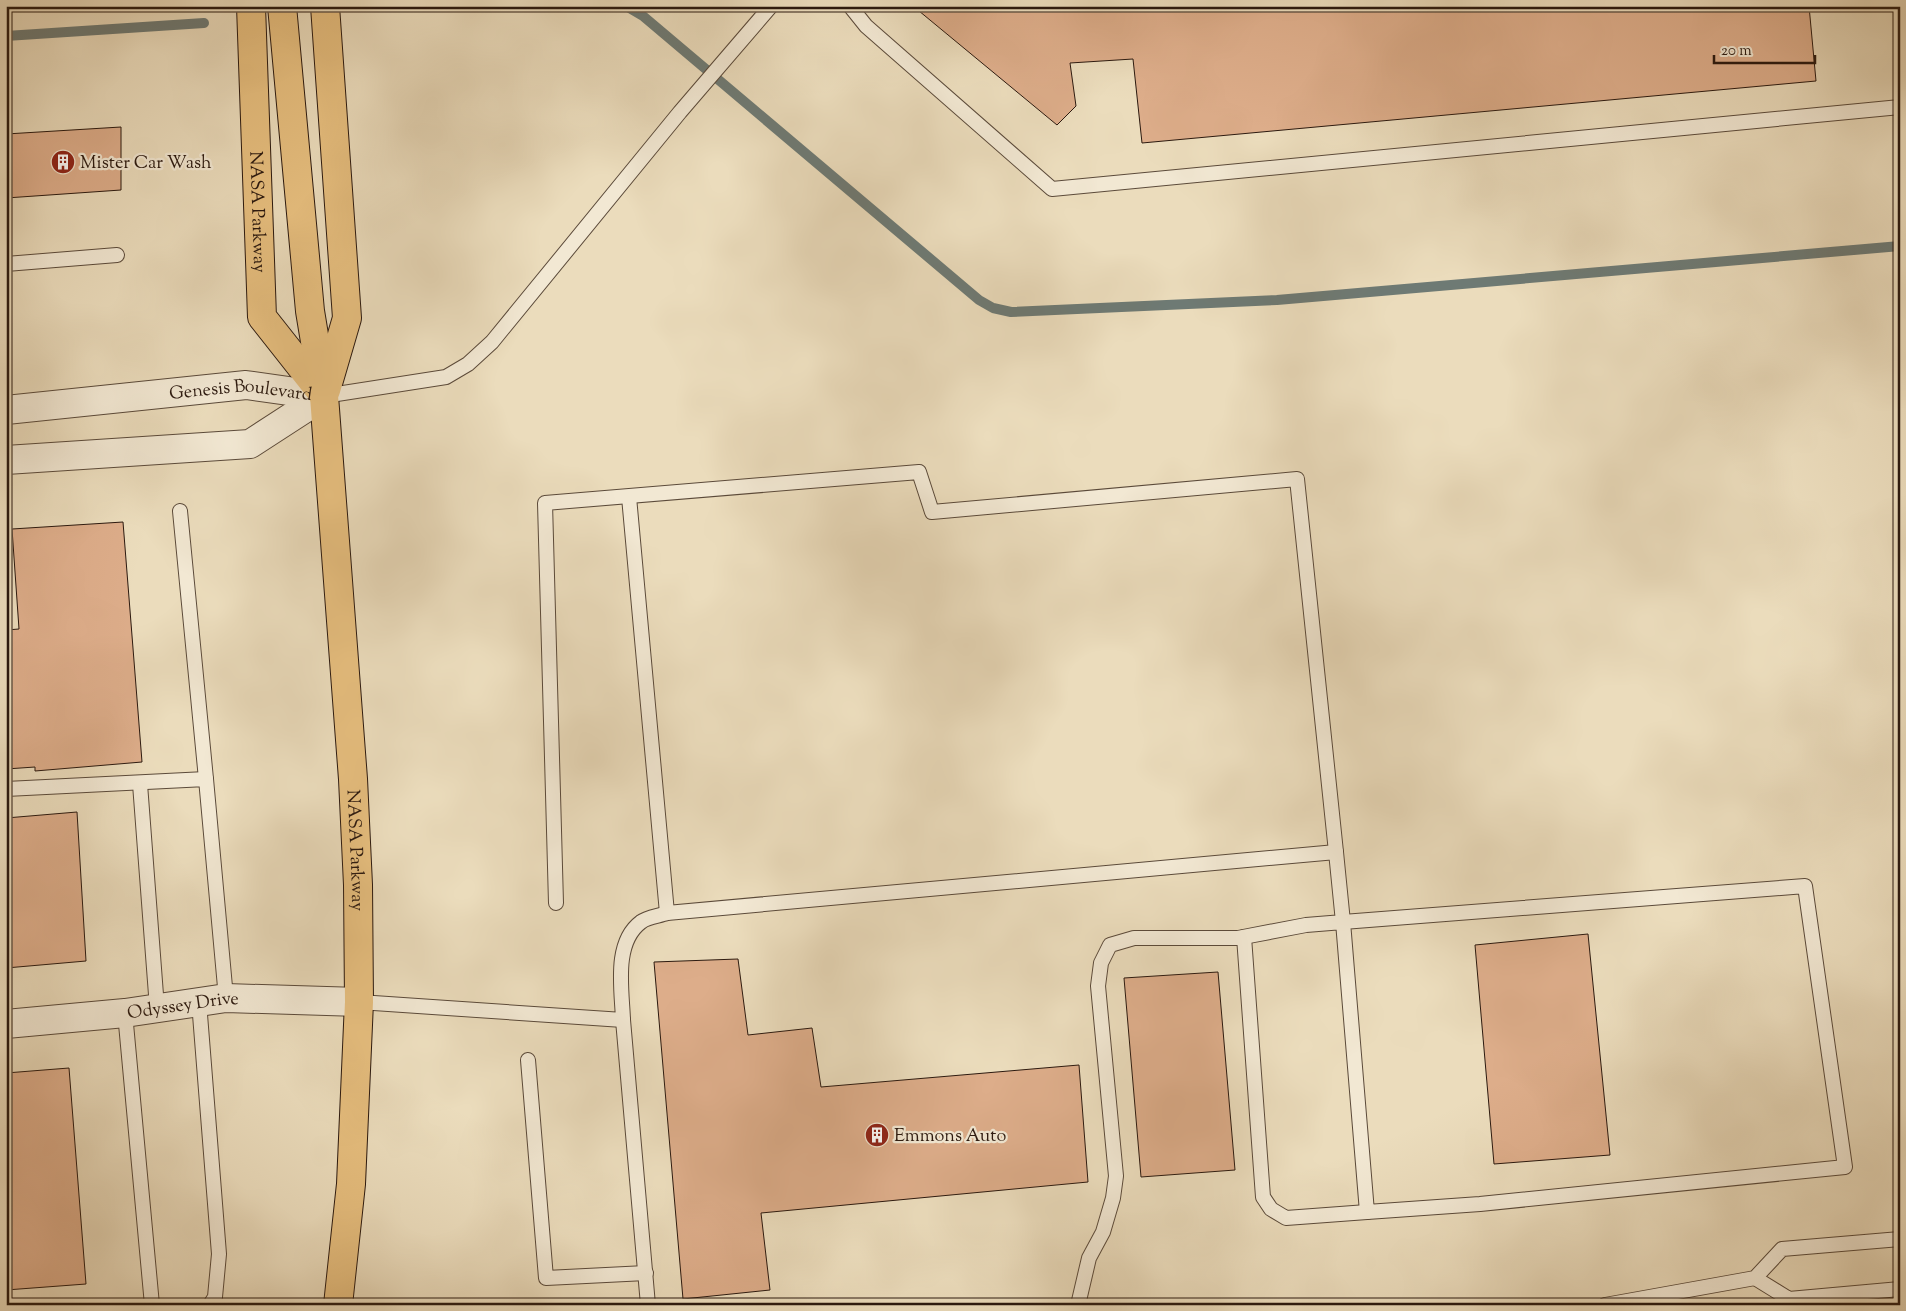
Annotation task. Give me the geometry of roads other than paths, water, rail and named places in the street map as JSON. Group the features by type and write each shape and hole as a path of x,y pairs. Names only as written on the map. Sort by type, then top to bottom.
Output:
{"main road":[{"name":"NASA Parkway","path":"251,6 262,317 324,396"},
{"name":"NASA Parkway","path":"282,6 310,311 324,396 353,779 358,885 359,1002 350,1184 338,1305"},
{"name":"NASA Parkway","path":"324,396 347,318 325,6"}],"street":[{"name":"Genesis Boulevard","path":"6,410 246,385 324,396"},
{"name":"Genesis Boulevard","path":"6,460 250,444 324,396"},
{"name":"Odyssey Drive","path":"6,1024 125,1013 226,998 359,1002"}],"lane":[{"path":"324,396 446,378 468,364 492,342 680,112 771,6"},
{"path":"850,6 866,26 1052,189 1900,107"},
{"path":"6,264 117,255"},
{"path":"556,903 545,503 919,472 932,512 1297,479 1343,922 1367,1212"},
{"path":"629,497 667,913"},
{"path":"180,511 226,998"},
{"path":"6,789 140,784 206,779"},
{"path":"140,784 157,1008"},
{"path":"648,1305 622,1020 621,966 627,939 641,922 667,913 1336,852"},
{"path":"1078,1305 1089,1258 1103,1232 1113,1198 1116,1176 1098,986 1101,963 1110,945 1134,938 1244,937 1306,925 1805,886 1845,1167 1480,1204 1286,1218 1271,1209 1263,1197 1244,937"},
{"path":"199,1002 219,1254 215,1297 210,1305"},
{"path":"359,1002 622,1020"},
{"path":"125,1013 152,1305"},
{"path":"528,1060 546,1278 646,1273"},
{"path":"1605,1305 1755,1278 1782,1249 1900,1239"},
{"path":"1755,1278 1789,1299 1900,1288"}],"waterway":[{"path":"388,6 459,6"},
{"path":"626,6 643,16 979,300 993,308 1011,312 1277,300 1900,246"},
{"path":"6,36 204,23"}],"place":[{"name":"Mister Car Wash","path":"63,162"},
{"name":"Emmons Auto","path":"877,1135"}]}
